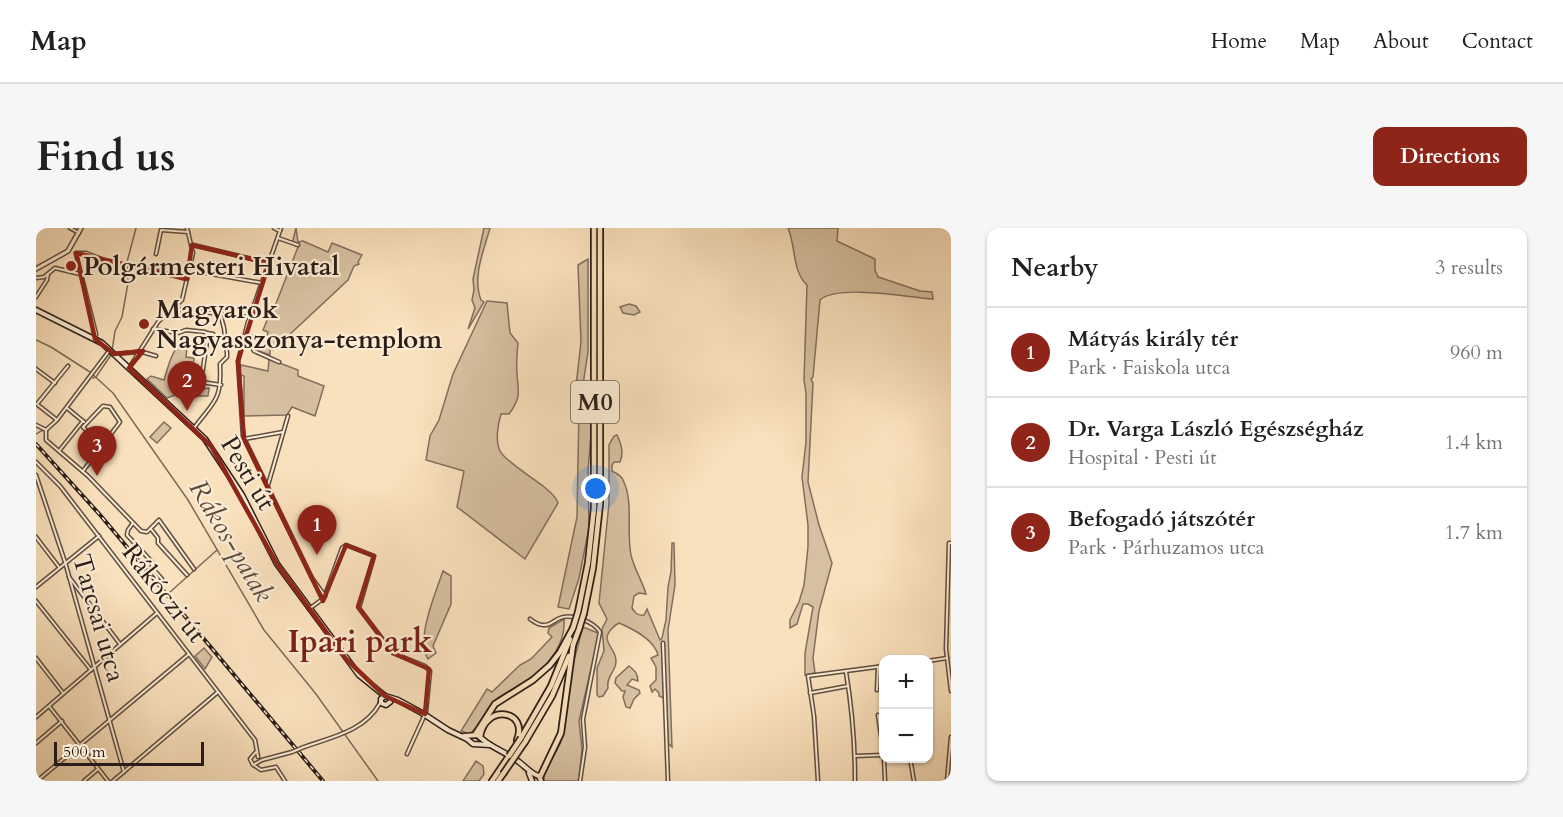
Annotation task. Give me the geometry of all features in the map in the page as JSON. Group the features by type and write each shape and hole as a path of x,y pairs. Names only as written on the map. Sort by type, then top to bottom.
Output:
{"highway":[{"name":"M0","path":"581,612 594,508 594,228"},
{"name":"M0","path":"498,781 509,756 523,740 551,686 576,628 593,568 600,504 600,228"},
{"name":"M0","path":"492,781 501,773 552,696 573,645 576,628"},
{"path":"477,736 487,714 495,704 533,680 550,665 576,628"},
{"path":"536,779 561,733 573,645"},
{"path":"477,736 491,717 496,714 506,714 516,720 519,737 509,756"}],"main road":[{"name":"Pesti út","path":"36,310 96,339 194,428 217,455 242,495 273,558 354,669 376,688 385,700"},
{"path":"385,700 404,704 425,714 442,727 473,744 490,745"},
{"path":"458,735 477,736 504,751 523,765 536,779"},
{"path":"471,741 477,736"},
{"path":"477,736 478,744"}],"street":[{"path":"70,228 79,232"},
{"path":"36,269 69,249 81,228"},
{"path":"182,309 193,253 187,228"},
{"path":"274,228 281,230 250,317 238,361 244,439 312,578 325,596"},
{"path":"156,254 161,230 188,232"},
{"path":"278,238 298,245"},
{"path":"192,245 269,263"},
{"path":"69,249 76,254 96,339"},
{"path":"76,254 86,253 126,267 135,266 187,279"},
{"path":"36,278 56,268 81,274"},
{"path":"189,270 262,283"},
{"path":"36,297 47,280 48,274"},
{"path":"129,368 162,316 174,309 182,300"},
{"path":"174,309 250,317"},
{"path":"194,428 217,400 221,385 220,364 227,353 220,313"},
{"path":"153,329 176,333 186,330 213,334"},
{"path":"207,333 201,382 221,385"},
{"path":"245,336 254,351 279,362"},
{"path":"43,430 67,408 112,352 138,352 156,356"},
{"path":"121,353 118,357 121,360"},
{"path":"56,420 37,404 68,366"},
{"path":"36,369 55,383"},
{"path":"59,451 101,407 110,407 120,423 83,471"},
{"path":"67,408 102,446"},
{"path":"267,486 288,416"},
{"path":"36,425 43,430 45,439 83,471 143,532 159,520 194,569"},
{"path":"244,439 284,432"},
{"name":"Rákóczi út","path":"36,462 60,486 99,536 255,740 258,749"},
{"name":"Tarcsai utca","path":"36,475 65,562 124,771"},
{"path":"132,522 127,535 152,562 152,568 162,579"},
{"path":"150,528 158,538 158,543 188,575"},
{"path":"36,587 99,536"},
{"path":"36,537 59,567"},
{"path":"950,543 949,622 946,649 951,691"},
{"path":"309,609 325,596 342,548 349,544 374,556 359,608 393,653 429,669 425,714 407,754"},
{"path":"68,576 120,644"},
{"path":"36,601 91,670"},
{"path":"36,717 157,613"},
{"path":"530,619 546,626 562,617 570,617 590,623 600,632 583,719 585,747 580,781"},
{"path":"663,643 668,781"},
{"path":"946,649 951,649"},
{"path":"37,781 189,654"},
{"path":"36,658 63,693"},
{"path":"933,660 947,658"},
{"path":"818,781 814,716 807,679 809,675 878,667 877,690"},
{"path":"846,672 855,756 855,781"},
{"path":"810,693 848,686"},
{"path":"112,781 218,692"},
{"path":"257,764 265,759 292,752 348,731 361,724 385,700"},
{"path":"49,706 108,781"},
{"path":"878,715 879,722"},
{"path":"36,743 62,721"},
{"path":"947,781 951,737"},
{"path":"258,749 250,760 262,770 274,766 285,781"},
{"path":"257,764 258,749"},
{"path":"254,755 265,759"},
{"path":"855,756 879,756"},
{"path":"884,763 885,781"},
{"path":"911,763 914,781"},
{"path":"84,781 99,768"}],"highlighted area":[{"path":"192,245 269,263 238,361 244,439 323,601 346,545 374,556 358,607 393,653 429,669 425,714 385,696 346,659 277,564 211,446 129,368 143,351 114,354 95,339 76,253 187,279"}],"shaded area":[{"path":"296,228 298,242 303,241 328,252 332,243 362,255 348,280 273,350 270,348 270,355 253,349 246,335 267,336 268,332 263,330 268,318 270,319 298,247 292,244"},
{"path":"484,228 490,228 478,273 478,282 481,300 484,302 468,329 475,308 472,300 473,279"},
{"path":"788,228 838,228 837,241 875,259 875,270 878,277 920,291 932,292 933,299 857,292 829,295 820,300 811,379 813,383 808,482 832,563 819,611 813,658 815,673 805,675 805,653 813,607 803,604 797,624 790,628 790,620 804,585 808,547 808,525 802,477 806,442 804,380 807,285 799,273"},
{"path":"588,259 588,352 582,391 590,407 592,423 588,470 589,528 579,578 569,609 558,607 577,517 579,408 575,395 581,342 578,265"},
{"path":"487,301 507,303 510,333 518,343 518,398 509,414 501,414 498,447 507,459 548,490 558,503 525,559 457,507 464,471 426,460 430,436 439,420 453,374"},
{"path":"629,304 636,306 640,312 634,315 623,313 620,307"},
{"path":"185,338 188,338 186,357 194,358 193,367 201,368 199,380 192,384 191,388 198,390 209,388 208,396 185,396 181,393 167,398 147,379 151,376 164,380 174,352"},
{"path":"269,359 298,370 298,376 324,386 315,416 292,407 287,415 244,416 244,376 240,375 241,365 268,371"},
{"path":"164,422 171,428 157,443 150,437"},
{"path":"617,435 622,455 620,462 614,462 612,465 612,471 621,477 626,489 631,555 646,594 639,593 634,596 632,608 637,614 642,615 647,609 660,640 666,620 672,543 674,543 675,585 668,630 672,747 668,743 664,698 659,696 655,689 652,692 650,686 656,680 656,667 651,658 658,655 656,649 642,635 619,623 607,636 615,654 616,665 603,696 597,695 597,668 604,651 602,629 607,619 599,603 609,503 609,445"},
{"path":"443,571 451,576 451,604 433,646 436,653 428,659 425,651 425,628"},
{"path":"564,619 559,645 544,667 531,679 495,700 473,731 469,734 461,731 487,689 492,692 520,665 531,659 552,637 548,633 549,628"},
{"path":"583,627 598,633 598,638 579,721 582,749 579,781 544,781 544,774 561,742 573,664"},
{"path":"204,648 212,657 205,669 195,656"},
{"path":"629,666 634,670 638,681 632,679 627,685 639,690 640,693 630,708 626,707 623,697 625,691 622,691 615,683 616,678"},
{"path":"476,761 483,766 484,774 479,781 463,781"}],"waterway":[{"path":"112,351 115,331 122,317 128,283 127,262 136,228"},
{"name":"Rákos-patak","path":"36,340 90,372 113,393 188,500 264,630 316,694 378,781"},
{"path":"93,378 111,355"},
{"path":"54,421 66,407"},
{"path":"36,434 48,427"},
{"path":"169,593 217,550"}],"railway":[{"path":"36,444 101,516 323,781"}],"place":[{"name":"Polgármesteri Hivatal","path":"71,266"},
{"name":"Magyarok Nagyasszonya-templom","path":"144,324"},
{"name":"Dr. Varga László Egészségház","path":"187,411"},
{"name":"Befogadó játszótér","path":"97,476"},
{"name":"Mátyás király tér","path":"317,555"}],"district":[{"name":"Ipari park","path":"360,642"}]}
